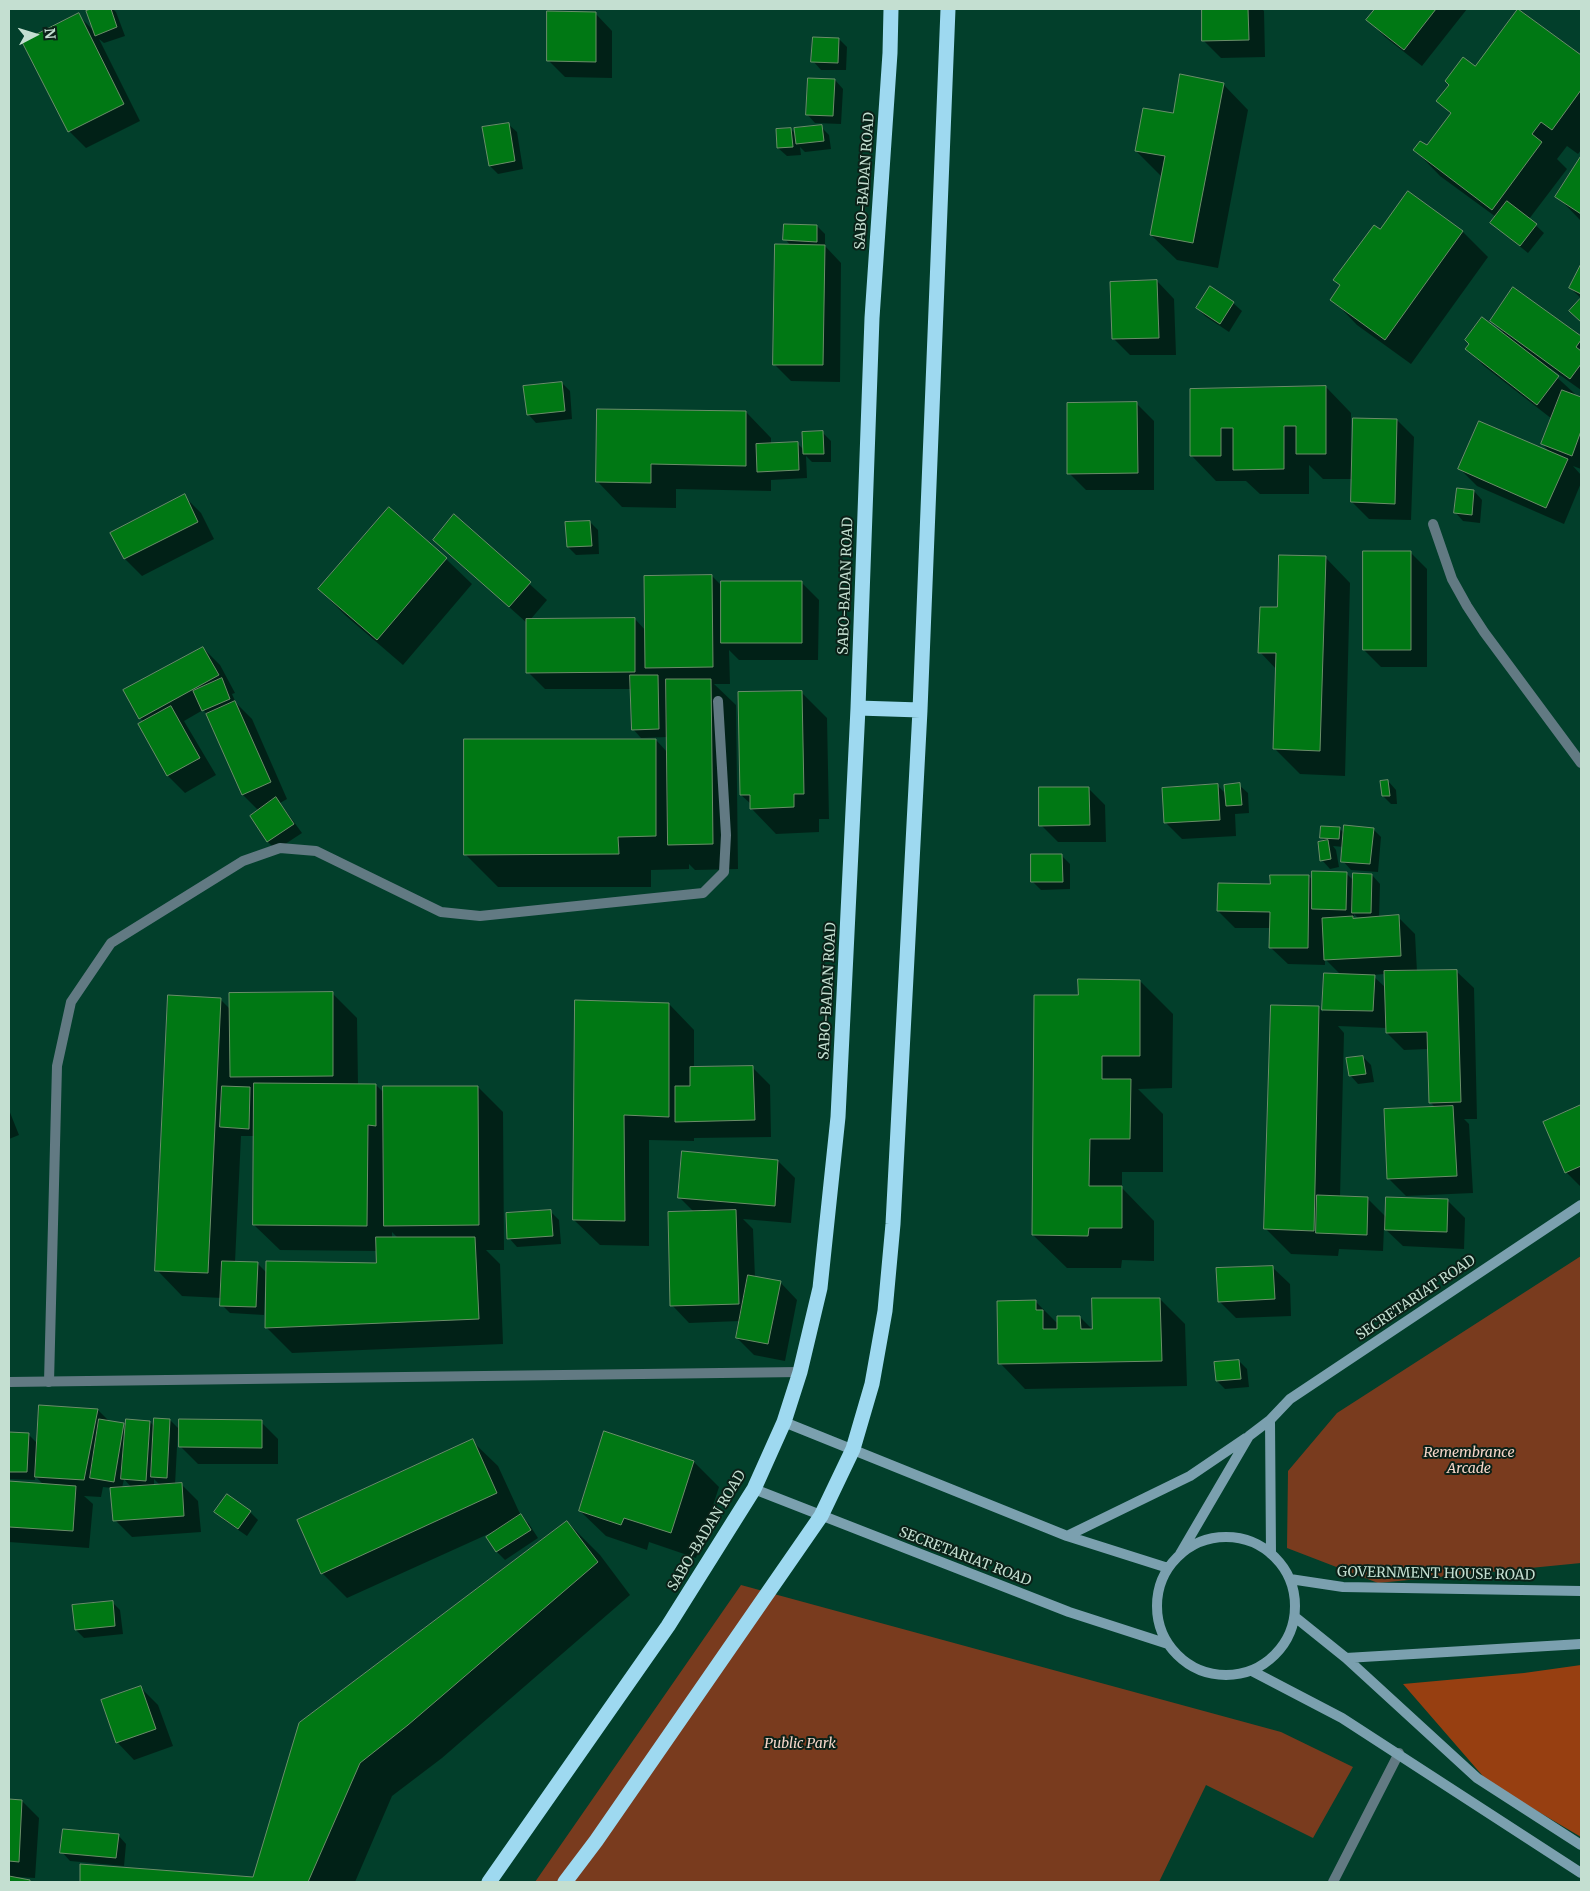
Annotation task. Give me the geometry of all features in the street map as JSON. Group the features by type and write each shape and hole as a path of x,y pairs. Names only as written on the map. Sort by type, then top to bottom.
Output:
{"highway":[{"name":"SABO-BADAN ROAD","path":"489,1882 668,1626 754,1489 784,1422 800,1372 820,1288 838,1118 858,708 872,318 890,53 891,9"},
{"path":"565,1882 596,1841 821,1516 853,1449 872,1384 886,1311 893,1224 920,710 948,9"},
{"path":"858,708 920,710"}],"main road":[{"name":"SECRETARIAT ROAD","path":"1180,1554 1249,1436 1270,1420 1290,1400 1581,1205"},
{"path":"1270,1420 1271,1554"},
{"path":"784,1422 1067,1536 1168,1568"},
{"path":"1067,1536 1190,1476 1249,1436"},
{"name":"SECRETARIAT ROAD","path":"754,1489 1069,1612 1168,1644"},
{"path":"1216,1537 1236,1537 1255,1543 1271,1554 1290,1579 1295,1598 1294,1617 1287,1639 1272,1658 1252,1671 1233,1675 1214,1675 1196,1669 1180,1658 1168,1644 1160,1626 1157,1606 1160,1587 1168,1568 1180,1554 1197,1542 1216,1537"},
{"name":"GOVERNMENT HOUSE ROAD","path":"1290,1579 1343,1587 1581,1591"},
{"path":"1294,1617 1346,1658 1477,1778 1581,1845"},
{"path":"1346,1658 1581,1644"},
{"path":"1252,1671 1342,1718 1399,1753 1581,1874"}],"street":[{"path":"1433,524 1452,579 1467,606 1484,632 1581,763"},
{"path":"49,1382 57,1066 70,1002 111,943 244,861 280,848 316,851 441,912 480,916 703,893 724,872 726,835 718,702"},
{"path":"9,1382 800,1372"},
{"path":"1333,1882 1399,1753"}],"green space":[{"name":"Remembrance Arcade","path":"1581,1256 1581,1563 1378,1583 1287,1548 1288,1471 1337,1413"},
{"name":"Public Park","path":"741,1585 1281,1732 1353,1767 1313,1838 1206,1785 1159,1882 535,1882"}],"shaded area":[{"path":"1581,1665 1581,1837 1488,1782 1403,1684 1524,1673"}],"building":[{"path":"91,9 111,9 117,27 95,36 86,11"},
{"path":"1202,9 1248,9 1249,40 1202,41"},
{"path":"1375,9 1436,9 1404,50 1366,20"},
{"path":"1518,9 1581,55 1581,90 1552,130 1541,122 1532,134 1542,142 1492,210 1413,150 1420,141 1427,145 1451,113 1436,101 1449,85 1445,81 1463,57 1475,66"},
{"path":"547,11 596,12 596,62 547,61"},
{"path":"79,13 124,104 68,132 22,42"},
{"path":"813,37 839,38 838,63 811,62"},
{"path":"1180,74 1224,83 1193,243 1150,235 1165,156 1135,151 1143,108 1173,113"},
{"path":"808,78 835,79 833,116 806,115"},
{"path":"509,123 515,161 489,166 482,127"},
{"path":"822,125 824,141 796,144 794,128"},
{"path":"791,128 793,147 777,148 776,129"},
{"path":"1581,156 1581,214 1555,197"},
{"path":"1408,191 1463,231 1385,340 1330,300 1340,285 1333,280 1374,225 1380,229"},
{"path":"1507,201 1537,224 1520,246 1490,223"},
{"path":"784,224 817,225 817,242 783,240"},
{"path":"775,244 825,245 823,365 773,365"},
{"path":"1581,264 1581,294 1569,288"},
{"path":"1157,280 1159,338 1112,339 1110,282"},
{"path":"1210,286 1234,302 1220,324 1196,308"},
{"path":"1513,287 1581,336 1581,340 1576,347 1581,351 1581,364 1570,379 1490,321"},
{"path":"1581,300 1581,322 1569,311"},
{"path":"1482,317 1559,376 1537,405 1465,349 1469,344 1465,340"},
{"path":"562,382 565,411 527,415 523,386"},
{"path":"1326,386 1326,454 1296,454 1296,426 1284,426 1284,469 1233,470 1233,428 1221,428 1221,456 1190,456 1190,389"},
{"path":"1562,390 1581,397 1581,431 1572,456 1541,444"},
{"path":"1137,402 1138,473 1067,474 1067,403"},
{"path":"597,409 746,411 746,466 651,464 651,483 596,482"},
{"path":"1353,418 1397,419 1395,504 1351,502"},
{"path":"1479,421 1568,459 1546,508 1458,469"},
{"path":"823,431 824,454 803,454 802,432"},
{"path":"798,442 799,470 757,472 756,444"},
{"path":"1457,488 1474,490 1472,515 1454,513"},
{"path":"185,494 198,522 124,559 110,533"},
{"path":"389,507 447,558 377,640 318,589"},
{"path":"454,514 531,582 509,607 433,540"},
{"path":"590,521 592,546 567,547 565,522"},
{"path":"1363,551 1411,551 1411,650 1363,650"},
{"path":"1279,555 1326,556 1320,751 1273,749 1276,653 1258,653 1260,607 1277,607"},
{"path":"712,575 713,667 645,668 644,576"},
{"path":"721,581 802,581 802,643 721,643"},
{"path":"635,618 635,672 526,673 526,619"},
{"path":"203,647 219,675 139,719 123,690"},
{"path":"630,675 658,675 659,729 632,730"},
{"path":"222,678 230,699 202,711 193,691"},
{"path":"666,679 711,679 713,844 668,845"},
{"path":"802,691 804,794 794,794 794,807 750,809 750,795 740,795 738,692"},
{"path":"235,701 271,782 242,795 206,714"},
{"path":"171,706 200,758 167,776 138,724"},
{"path":"464,739 656,739 656,836 618,837 619,854 464,855"},
{"path":"1388,780 1390,796 1382,796 1380,781"},
{"path":"1240,783 1242,805 1226,806 1224,785"},
{"path":"1218,784 1220,820 1164,823 1162,788"},
{"path":"1039,787 1089,787 1090,825 1039,826"},
{"path":"276,797 294,824 267,842 250,816"},
{"path":"1344,825 1374,828 1370,864 1341,862"},
{"path":"1321,826 1340,827 1339,839 1320,838"},
{"path":"1328,840 1331,859 1320,861 1318,842"},
{"path":"1031,854 1062,854 1063,882 1031,882"},
{"path":"1312,871 1347,872 1346,910 1312,909"},
{"path":"1353,873 1372,874 1371,913 1352,913"},
{"path":"1270,875 1309,875 1308,948 1269,948 1270,912 1217,911 1218,883 1270,884"},
{"path":"1399,915 1401,956 1324,960 1322,918"},
{"path":"1457,970 1461,1102 1429,1103 1427,1032 1386,1033 1384,971"},
{"path":"1324,973 1375,975 1373,1011 1322,1010"},
{"path":"1078,979 1140,980 1140,1056 1102,1056 1102,1079 1131,1079 1130,1139 1090,1139 1089,1186 1122,1186 1122,1228 1089,1228 1088,1236 1032,1235 1034,995 1078,995"},
{"path":"333,992 333,1076 230,1077 229,993"},
{"path":"168,995 221,998 208,1273 155,1271"},
{"path":"575,1000 669,1003 669,1117 624,1115 625,1221 573,1220"},
{"path":"1271,1005 1319,1006 1314,1231 1264,1229"},
{"path":"1363,1056 1366,1074 1349,1076 1346,1058"},
{"path":"753,1066 755,1120 675,1122 675,1086 690,1086 690,1067"},
{"path":"254,1083 376,1084 376,1126 368,1125 367,1226 253,1225"},
{"path":"222,1086 250,1087 249,1129 220,1127"},
{"path":"383,1086 478,1086 479,1225 384,1226"},
{"path":"1581,1105 1581,1166 1565,1173 1543,1122"},
{"path":"1453,1106 1457,1176 1387,1179 1384,1109"},
{"path":"682,1151 778,1160 775,1206 678,1198"},
{"path":"1317,1195 1368,1197 1367,1235 1316,1233"},
{"path":"1386,1197 1448,1199 1447,1232 1385,1230"},
{"path":"551,1210 553,1236 507,1239 506,1213"},
{"path":"736,1210 739,1304 670,1306 668,1212"},
{"path":"376,1237 475,1237 479,1319 265,1328 266,1261 376,1263"},
{"path":"222,1261 258,1262 256,1307 220,1306"},
{"path":"1273,1266 1275,1299 1218,1302 1216,1268"},
{"path":"748,1275 781,1281 768,1344 736,1338"},
{"path":"1092,1298 1160,1298 1162,1361 998,1364 997,1301 1036,1300 1036,1310 1043,1310 1043,1329 1057,1329 1057,1316 1080,1316 1081,1329 1092,1329"},
{"path":"1239,1360 1241,1379 1216,1381 1214,1362"},
{"path":"39,1405 98,1409 84,1480 35,1477"},
{"path":"154,1418 170,1419 167,1478 151,1477"},
{"path":"99,1419 124,1423 114,1482 90,1478"},
{"path":"126,1419 150,1421 146,1481 121,1479"},
{"path":"179,1419 262,1420 262,1448 179,1447"},
{"path":"604,1431 694,1461 671,1533 624,1518 621,1525 579,1511"},
{"path":"9,1432 29,1433 27,1472 9,1472"},
{"path":"473,1439 497,1493 321,1574 297,1520"},
{"path":"9,1481 76,1486 73,1531 9,1527"},
{"path":"182,1483 184,1516 113,1521 110,1488"},
{"path":"227,1494 251,1511 238,1529 214,1512"},
{"path":"521,1514 531,1530 496,1552 486,1537"},
{"path":"567,1521 598,1562 408,1725 360,1763 308,1882 80,1882 80,1864 253,1877 299,1723"},
{"path":"113,1601 115,1626 75,1630 72,1605"},
{"path":"141,1686 156,1729 116,1743 101,1700"},
{"path":"9,1799 22,1800 19,1862 9,1861"},
{"path":"63,1829 119,1834 116,1858 60,1853"},
{"path":"9,1876 30,1880 30,1882 9,1882"}]}
